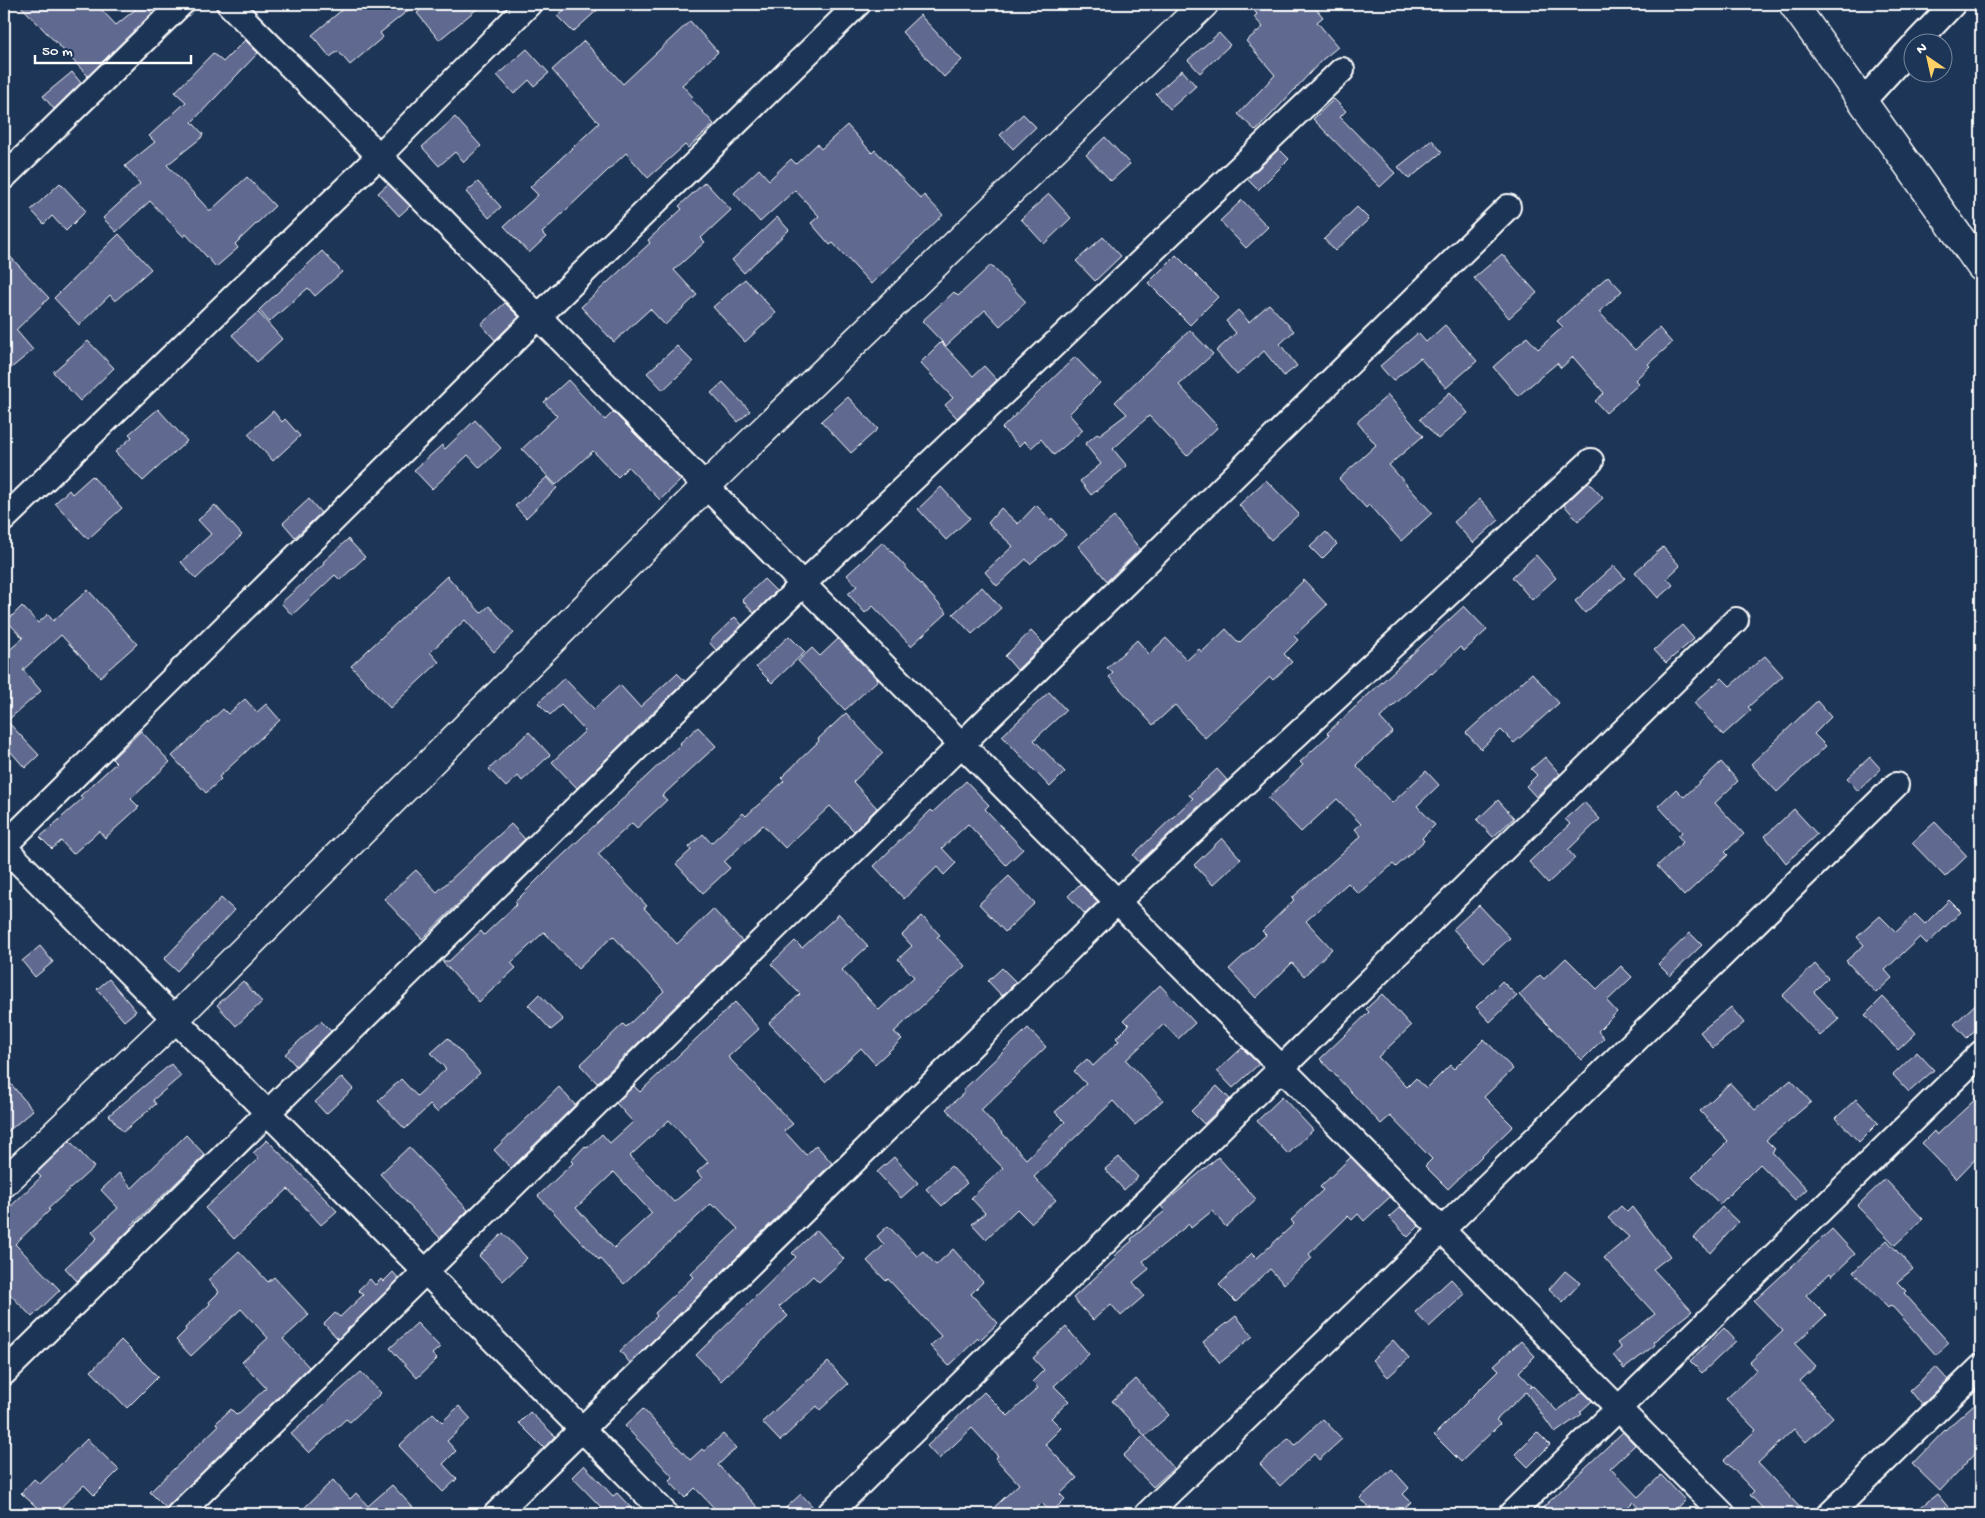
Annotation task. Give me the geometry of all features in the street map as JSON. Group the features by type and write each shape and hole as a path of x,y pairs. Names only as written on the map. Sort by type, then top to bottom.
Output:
{"street":[{"path":"4,177 181,4"},
{"path":"229,4 1722,1514"},
{"path":"4,519 379,156 528,4"},
{"path":"666,1514 4,846 538,316 858,4"},
{"path":"4,1183 174,1019 706,486 1204,4"},
{"path":"1793,4 1981,267"},
{"path":"1926,32 1953,4"},
{"path":"1863,101 1902,58"},
{"path":"4,1373 803,584 1342,70"},
{"path":"179,1514 1508,206"},
{"path":"496,1514 1117,902 1591,461"},
{"path":"829,1514 1736,620"},
{"path":"1147,1514 1442,1230 1896,785"},
{"path":"1511,1514 1981,1053"},
{"path":"1830,1514 1981,1367"}],"building":[{"path":"19,4 96,4 116,25 142,4 145,4 152,13 88,76"},
{"path":"349,4 416,4 380,33 383,37 350,65 338,51 330,57 312,35"},
{"path":"428,4 483,4 439,40 417,13"},
{"path":"571,4 604,4 573,32 557,16"},
{"path":"1249,4 1312,4 1323,17 1317,22 1338,47 1322,60 1256,131 1238,114 1275,75 1246,41 1263,27 1254,17 1257,14"},
{"path":"920,15 962,60 944,77 902,32"},
{"path":"690,21 718,52 682,85 693,97 691,99 714,124 688,148 685,145 648,178 626,153 542,233 546,237 529,253 504,226 538,195 530,187 599,123 552,70 584,41 623,84"},
{"path":"1219,33 1230,45 1200,73 1188,60"},
{"path":"245,40 258,53 192,122 203,134 201,138 167,165 210,211 247,177 275,206 235,244 238,248 216,267 186,234 184,237 150,201 116,232 103,218 140,184 125,166 155,142 149,136 186,102 175,92 213,53 223,62"},
{"path":"527,49 549,73 534,86 529,80 514,94 497,75"},
{"path":"1182,70 1196,86 1170,109 1156,94"},
{"path":"72,72 81,83 54,109 43,96"},
{"path":"1334,99 1346,111 1340,117 1395,173 1380,187 1313,119"},
{"path":"1023,114 1036,127 1013,149 1000,135"},
{"path":"455,117 481,146 464,162 455,152 439,166 422,147"},
{"path":"847,125 872,153 875,150 921,199 924,195 943,215 871,284 833,243 830,245 811,223 819,216 795,190 760,222 734,193 759,169 769,180 791,159 796,164 817,144 821,149"},
{"path":"1105,137 1130,164 1111,181 1086,155"},
{"path":"1432,140 1442,152 1409,179 1398,167"},
{"path":"1279,149 1289,159 1258,190 1247,179"},
{"path":"478,182 501,207 489,218 466,192"},
{"path":"705,182 731,210 701,238 705,242 674,270 697,295 665,325 650,309 614,342 581,307 650,243 648,240 682,209 679,206"},
{"path":"60,183 86,211 66,231 52,216 44,224 31,210"},
{"path":"388,184 410,206 399,216 378,193"},
{"path":"1049,194 1071,218 1044,244 1021,219"},
{"path":"1242,200 1268,227 1246,248 1220,221"},
{"path":"1357,207 1369,219 1335,251 1324,239"},
{"path":"777,217 789,230 744,273 732,260"},
{"path":"119,234 151,269 115,301 110,295 79,325 54,298"},
{"path":"1103,237 1121,256 1095,281 1076,261"},
{"path":"4,250 49,298 16,330 33,350 4,374"},
{"path":"322,251 342,272 315,296 308,288 269,322 259,310"},
{"path":"1502,254 1537,293 1509,318 1474,278"},
{"path":"1176,255 1218,297 1190,325 1148,283"},
{"path":"991,265 1026,302 1000,326 985,310 946,346 922,321 954,292 958,296"},
{"path":"1608,276 1622,291 1599,312 1635,350 1659,328 1672,343 1648,364 1650,366 1635,380 1639,384 1606,413 1595,401 1604,393 1573,357 1561,368 1557,363 1518,396 1493,367 1527,337 1538,349 1563,327 1557,321"},
{"path":"745,279 776,313 745,342 713,307"},
{"path":"505,303 519,317 495,340 481,324"},
{"path":"1269,304 1294,331 1280,344 1297,366 1284,376 1264,351 1237,375 1216,351 1236,333 1226,321 1238,310 1249,322"},
{"path":"258,312 282,339 257,362 232,335"},
{"path":"1445,325 1477,361 1446,388 1420,358 1393,381 1380,366 1418,333 1426,342"},
{"path":"1190,330 1213,354 1179,385 1218,427 1187,456 1149,416 1113,449 1127,466 1091,495 1080,481 1101,464 1085,444 1127,414 1115,402"},
{"path":"88,341 114,368 80,401 53,372"},
{"path":"941,342 973,376 984,366 997,380 957,418 945,405 953,398 920,363"},
{"path":"677,346 693,362 663,390 647,373"},
{"path":"1075,357 1100,383 1069,414 1083,430 1054,455 1041,439 1031,448 1024,441 1019,446 1002,428"},
{"path":"568,380 605,420 613,412 681,480 660,500 628,467 618,477 593,451 556,485 522,449 557,416 544,402"},
{"path":"723,382 750,411 738,422 711,393"},
{"path":"1450,392 1468,413 1438,439 1420,419"},
{"path":"1388,395 1423,436 1389,465 1432,513 1401,541 1369,505 1366,508 1339,479 1376,445 1357,422"},
{"path":"848,397 878,429 851,453 821,421"},
{"path":"158,409 187,441 143,481 115,452 132,437 129,434"},
{"path":"273,411 282,422 285,419 300,436 273,461 248,434"},
{"path":"475,420 501,448 480,468 468,455 432,489 414,470 442,445 445,449"},
{"path":"92,476 122,508 88,539 55,503 69,490 72,494"},
{"path":"547,477 557,488 526,518 515,506"},
{"path":"1266,480 1299,514 1271,540 1239,505"},
{"path":"1588,482 1603,498 1578,521 1564,505"},
{"path":"941,487 970,518 946,540 918,509"},
{"path":"309,499 321,513 295,537 283,523"},
{"path":"1480,499 1499,520 1473,543 1454,522"},
{"path":"215,505 242,535 196,579 181,562 211,534 198,520"},
{"path":"1036,505 1051,520 1052,518 1066,535 1030,564 1026,559 997,586 985,572 1013,546 988,523 1001,508 1018,524"},
{"path":"1114,517 1140,549 1107,581 1078,546"},
{"path":"1326,532 1337,544 1322,559 1310,547"},
{"path":"348,539 365,557 340,580 335,575 292,615 281,603 324,564 323,562"},
{"path":"883,542 947,613 911,646 873,606 865,613 848,594 857,586 847,575"},
{"path":"1663,547 1680,566 1667,578 1673,585 1658,598 1635,572"},
{"path":"1536,555 1556,578 1532,600 1512,577"},
{"path":"1614,566 1625,578 1585,613 1575,601"},
{"path":"447,576 481,613 489,606 514,633 494,652 465,620 430,652 439,662 390,708 351,666"},
{"path":"764,579 776,591 754,613 742,600"},
{"path":"1304,580 1327,605 1294,636 1298,640 1284,654 1292,662 1273,680 1270,677 1205,738 1175,705 1153,725 1109,677 1113,673 1107,668 1137,640 1149,654 1166,638 1187,660 1199,649 1202,652 1226,629 1239,643"},
{"path":"982,587 1001,608 972,634 953,614"},
{"path":"88,590 137,644 100,677 61,635 23,670 41,691 7,721 39,755 25,768 4,744 4,655 23,638 7,621 22,606 38,623 48,614 53,621"},
{"path":"1464,606 1487,630 1464,651 1460,647 1432,674 1430,672 1380,718 1393,732 1356,765 1392,803 1426,771 1439,785 1417,806 1435,825 1422,838 1424,841 1396,867 1393,864 1359,894 1348,883 1306,921 1332,949 1304,976 1292,963 1256,998 1229,969 1266,935 1262,931 1294,900 1292,898 1361,836 1355,829 1361,824 1337,799 1301,832 1268,798 1303,765 1300,762 1329,735 1327,733"},
{"path":"735,617 742,625 716,650 709,642"},
{"path":"1682,625 1694,639 1666,663 1654,650"},
{"path":"1031,631 1044,644 1017,670 1005,656"},
{"path":"789,636 805,652 772,683 756,667"},
{"path":"838,639 878,680 845,710 798,661 812,648 820,656"},
{"path":"1765,656 1783,676 1748,707 1751,710 1723,735 1694,703 1722,678 1730,686"},
{"path":"677,673 685,681 577,788 552,762 585,731 561,705 550,715 538,703 564,678 594,709 620,685 640,707"},
{"path":"1532,673 1559,703 1514,743 1501,730 1481,749 1466,733"},
{"path":"1049,692 1066,710 1034,740 1065,772 1050,787 1002,736"},
{"path":"245,699 257,712 266,704 280,720 219,777 221,779 206,793 172,756 223,709 228,714"},
{"path":"1817,701 1831,717 1814,734 1826,746 1777,792 1751,764"},
{"path":"846,713 883,753 853,782 877,808 854,831 830,806 785,848 763,825 724,862 730,868 703,893 676,864 691,850 689,847 703,834 711,843 743,813 746,816 784,781 781,778"},
{"path":"698,727 716,746 662,796 667,800 637,828 632,823 598,854 647,906 644,908 677,944 713,909 742,941 597,1083 580,1065 623,1024 626,1027 664,991 613,936 578,969 544,932 511,963 516,968 479,1002 442,961 449,961 481,931 484,935 517,904 515,902 547,870"},
{"path":"141,731 170,762 131,799 139,807 105,838 99,831 73,854 61,841 52,849 40,837 83,798 80,796 116,763 112,759"},
{"path":"529,732 550,755 522,781 518,776 506,787 489,769"},
{"path":"1545,757 1560,774 1536,797 1526,786 1537,775 1531,769"},
{"path":"1870,757 1881,769 1858,791 1847,778"},
{"path":"1721,762 1738,781 1715,803 1744,834 1725,852 1728,855 1684,896 1657,866 1683,842 1678,836 1682,832 1658,806 1676,789 1684,797"},
{"path":"1217,769 1227,780 1139,862 1133,855 1193,798 1189,795"},
{"path":"966,781 989,805 985,809 1023,849 1006,865 968,824 942,848 956,863 944,875 937,867 904,899 874,866 931,810 933,812"},
{"path":"1498,800 1514,818 1493,837 1477,820"},
{"path":"1584,802 1600,819 1568,850 1575,858 1548,883 1529,862 1570,824 1565,819"},
{"path":"1794,809 1817,834 1786,863 1765,836"},
{"path":"1935,822 1967,856 1945,877 1912,843"},
{"path":"511,824 525,839 422,939 384,899 416,870 437,892"},
{"path":"1222,838 1241,859 1213,885 1194,865"},
{"path":"1009,876 1035,903 1005,932 979,904"},
{"path":"1080,884 1098,902 1085,914 1068,896"},
{"path":"221,898 234,910 177,971 164,959"},
{"path":"1949,900 1961,912 1927,944 1920,937 1885,970 1892,978 1876,993 1846,961 1864,945 1857,937 1880,916 1896,932 1915,914 1925,924"},
{"path":"1479,905 1510,938 1484,962 1453,929"},
{"path":"839,914 868,946 842,970 879,1010 914,977 898,959 912,946 902,935 922,916 940,935 937,937 965,966 894,1032 902,1039 875,1064 861,1048 825,1082 769,1023 800,994 771,964 795,941 802,948"},
{"path":"1690,933 1702,945 1670,976 1658,964"},
{"path":"40,946 53,962 35,977 22,961"},
{"path":"1566,958 1597,989 1621,966 1632,977 1607,1001 1617,1012 1598,1031 1604,1038 1582,1060 1519,995 1540,975 1544,979"},
{"path":"1815,964 1828,978 1814,992 1839,1019 1820,1036 1782,996"},
{"path":"1002,968 1016,982 1002,996 988,981"},
{"path":"109,979 136,1011 124,1021 97,989"},
{"path":"243,981 262,1002 236,1026 217,1005"},
{"path":"1502,981 1517,996 1490,1022 1476,1007"},
{"path":"1160,985 1195,1023 1178,1039 1164,1024 1126,1060 1163,1100 1135,1125 1113,1101 1034,1177 1056,1200 1031,1223 1017,1209 986,1239 972,1224 985,1213 971,1198 1003,1168 946,1109 965,1092 963,1090 1028,1028 1046,1047 981,1110 1026,1159 1065,1122 1055,1112 1086,1084 1074,1071 1087,1059 1093,1066 1119,1041 1116,1038 1129,1025 1124,1020"},
{"path":"539,994 563,1020 551,1030 528,1005"},
{"path":"1382,994 1411,1026 1378,1057 1407,1087 1416,1078 1426,1089 1450,1065 1454,1069 1484,1039 1513,1069 1484,1097 1513,1126 1448,1189 1425,1166 1432,1159 1390,1116 1381,1124 1320,1059 1369,1012 1366,1009"},
{"path":"1883,997 1916,1033 1898,1050 1865,1015"},
{"path":"1981,999 1981,1024 1967,1038 1954,1024"},
{"path":"735,1002 759,1029 728,1057 793,1124 784,1131 806,1155 816,1145 832,1163 630,1363 620,1351 657,1316 655,1313 693,1277 690,1274 738,1229 716,1206 715,1208 711,1204 624,1284 538,1196 573,1163 571,1161 585,1146 587,1148 602,1134 610,1143 633,1122 616,1103 634,1086 640,1092","holes":["669,1120 708,1162 697,1172 702,1178 674,1202 630,1156","614,1172 652,1213 614,1248 576,1208"]},
{"path":"1731,1007 1744,1023 1713,1048 1700,1032"},
{"path":"321,1021 331,1031 296,1066 285,1054"},
{"path":"448,1038 480,1073 437,1112 430,1105 405,1129 378,1101 401,1079 417,1096 446,1069 431,1053"},
{"path":"1242,1048 1259,1064 1233,1088 1217,1071"},
{"path":"1917,1052 1934,1070 1909,1092 1893,1075"},
{"path":"171,1064 181,1076 153,1100 156,1104 123,1132 109,1115"},
{"path":"4,1076 33,1110 4,1135"},
{"path":"342,1077 353,1089 326,1114 315,1102"},
{"path":"1791,1080 1811,1102 1766,1140 1775,1149 1772,1152 1807,1189 1795,1200 1760,1164 1720,1204 1692,1177 1728,1141 1700,1111 1730,1083 1755,1110"},
{"path":"1217,1086 1230,1099 1204,1124 1191,1111"},
{"path":"559,1087 575,1105 511,1168 494,1150"},
{"path":"1981,1094 1981,1153 1956,1179 1922,1143 1934,1131 1937,1135"},
{"path":"1282,1097 1313,1130 1288,1154 1257,1121"},
{"path":"1856,1099 1878,1123 1859,1142 1836,1118"},
{"path":"186,1135 205,1155 77,1281 65,1268 97,1238 92,1232 118,1208 101,1190 119,1173 132,1188"},
{"path":"267,1140 337,1211 321,1225 288,1189 234,1239 205,1208 259,1158 253,1153"},
{"path":"70,1141 94,1167 48,1209 50,1210 15,1244 60,1290 32,1317 4,1288 4,1213 41,1177 37,1173"},
{"path":"409,1147 468,1210 440,1238 380,1174"},
{"path":"894,1157 918,1183 901,1198 877,1172"},
{"path":"1119,1157 1138,1177 1124,1190 1105,1169"},
{"path":"1218,1157 1256,1199 1226,1227 1212,1211 1191,1228 1189,1224 1143,1261 1149,1269 1133,1282 1144,1296 1121,1316 1111,1304 1093,1320 1073,1298 1116,1258 1114,1256 1132,1241 1131,1239 1165,1211 1161,1206"},
{"path":"1351,1157 1390,1197 1364,1221 1358,1214 1352,1220 1348,1216 1309,1254 1312,1258 1284,1284 1270,1269 1236,1302 1219,1285 1252,1253 1257,1258 1294,1224 1291,1220 1323,1190 1320,1187"},
{"path":"951,1166 967,1183 942,1206 926,1189"},
{"path":"1885,1179 1923,1219 1895,1245 1857,1206"},
{"path":"1621,1206 1627,1212 1632,1207 1670,1256 1653,1269 1692,1311 1653,1342 1655,1345 1624,1369 1613,1355 1621,1348 1617,1343 1655,1314 1604,1258 1629,1237 1608,1218"},
{"path":"1400,1207 1419,1226 1408,1237 1389,1217"},
{"path":"1722,1207 1738,1222 1711,1253 1694,1238"},
{"path":"888,1226 917,1256 923,1251 936,1265 953,1249 983,1282 971,1294 998,1323 980,1340 978,1338 949,1366 930,1346 941,1336 888,1279 886,1281 867,1261 884,1245 877,1236"},
{"path":"1832,1229 1855,1254 1832,1276 1830,1273 1806,1295 1826,1315 1795,1344 1816,1366 1800,1381 1833,1417 1806,1442 1794,1429 1758,1463 1806,1514 1768,1514 1750,1495 1754,1491 1724,1460 1756,1430 1726,1399 1757,1370 1750,1362 1783,1331 1754,1301"},
{"path":"817,1230 844,1259 819,1282 813,1276 779,1307 788,1316 721,1381 696,1355 796,1257 792,1253"},
{"path":"503,1233 527,1258 503,1281 479,1256"},
{"path":"1887,1240 1913,1269 1897,1282 1906,1291 1904,1293 1949,1343 1936,1355 1891,1305 1888,1308 1853,1272"},
{"path":"239,1251 268,1282 274,1277 309,1315 283,1339 309,1367 166,1508 150,1492 218,1426 216,1423 231,1409 237,1415 266,1388 242,1362 268,1338 241,1309 191,1356 176,1340 219,1292 208,1280"},
{"path":"1565,1271 1580,1283 1563,1302 1549,1289"},
{"path":"393,1272 399,1279 338,1339 324,1324 335,1313 340,1317 363,1295 358,1290 370,1279 375,1285 381,1279 383,1282"},
{"path":"1451,1279 1465,1294 1429,1327 1415,1312"},
{"path":"1236,1316 1253,1336 1220,1363 1203,1342"},
{"path":"417,1323 440,1347 432,1354 437,1359 417,1378 390,1348"},
{"path":"1066,1327 1089,1354 1054,1386 1069,1401 1051,1418 1061,1428 1045,1444 1077,1478 1060,1494 1065,1499 1051,1513 1042,1503 1030,1514 987,1514 1019,1484 995,1458 998,1456 972,1428 939,1459 927,1446 984,1392 1008,1416 1038,1388 1032,1382 1044,1370 1033,1358"},
{"path":"1724,1328 1736,1341 1702,1373 1690,1361"},
{"path":"121,1340 158,1377 127,1408 91,1371"},
{"path":"1393,1340 1409,1358 1388,1377 1372,1360"},
{"path":"1521,1341 1535,1356 1519,1372 1532,1386 1530,1388 1533,1386 1557,1411 1583,1392 1592,1401 1580,1412 1582,1414 1555,1433 1526,1392 1496,1420 1500,1424 1461,1462 1434,1435 1499,1370 1494,1365"},
{"path":"828,1362 848,1384 820,1410 817,1406 780,1441 762,1422"},
{"path":"1936,1367 1948,1380 1922,1405 1910,1390"},
{"path":"361,1372 381,1393 350,1422 346,1419 309,1453 291,1434"},
{"path":"1136,1379 1169,1415 1145,1436 1174,1468 1153,1487 1123,1456 1144,1435 1112,1401"},
{"path":"1981,1398 1981,1447 1940,1491 1912,1464 1945,1430"},
{"path":"459,1406 471,1419 447,1441 456,1451 443,1464 457,1479 443,1492 399,1446 433,1413 442,1422"},
{"path":"643,1409 690,1460 702,1449 704,1451 723,1434 736,1448 718,1465 764,1514 720,1514 695,1488 685,1498 669,1481 673,1477 625,1426"},
{"path":"530,1412 555,1436 544,1448 519,1423"},
{"path":"1323,1419 1342,1439 1319,1460 1314,1454 1280,1486 1260,1464 1289,1438 1295,1445"},
{"path":"1537,1432 1550,1445 1528,1467 1515,1454"},
{"path":"1623,1432 1635,1445 1610,1468 1638,1497 1661,1475 1685,1500 1670,1514 1644,1514 1633,1502 1621,1514 1536,1514"},
{"path":"87,1439 119,1470 94,1495 84,1485 54,1514 44,1514 21,1493 34,1479 40,1484"},
{"path":"584,1465 613,1496 617,1493 637,1514 594,1514 601,1507 572,1477"},
{"path":"1392,1469 1409,1488 1403,1494 1411,1502 1398,1514 1375,1514 1360,1498"},
{"path":"333,1480 350,1499 356,1493 368,1506 392,1485 419,1514 298,1514"},
{"path":"801,1494 816,1510 816,1514 779,1514"},
{"path":"1937,1494 1954,1514 1912,1514"}]}
